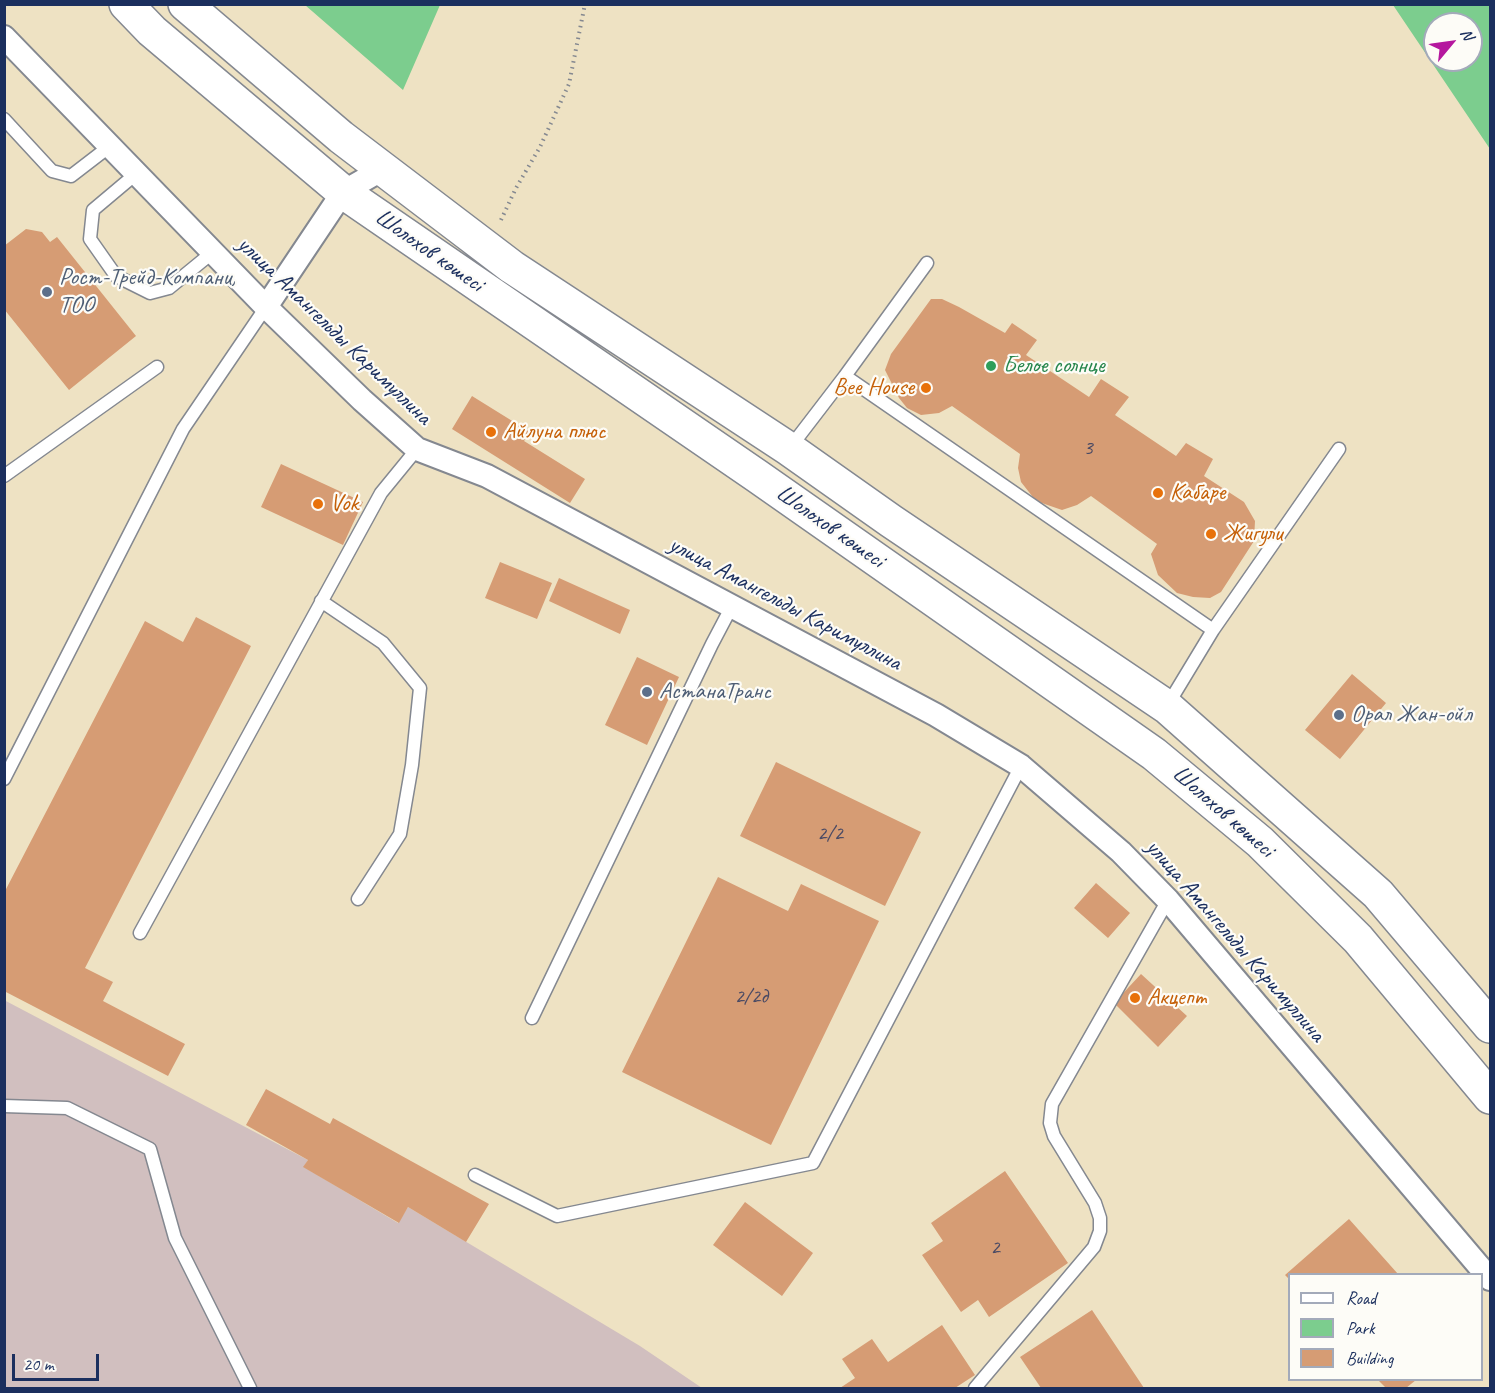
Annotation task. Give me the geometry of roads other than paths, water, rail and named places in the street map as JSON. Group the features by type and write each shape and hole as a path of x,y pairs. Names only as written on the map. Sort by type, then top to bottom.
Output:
{"highway":[{"name":"Шолохов көшесі","path":"126,4 152,31 343,192 757,476 1154,754 1260,842 1358,939 1491,1097"},
{"name":"Шолохов көшесі","path":"185,4 340,137 512,267 789,449 891,521 1167,707 1378,894 1491,1026"}],"street":[{"name":"улица Амангельды Каримуллина","path":"6,41 266,306 362,400 417,448 487,476 936,715 1021,766 1121,852 1168,900 1491,1279"},
{"path":"266,306 343,192 383,170"}],"lane":[{"path":"4,119 52,171 71,176 110,146"},
{"path":"137,173 93,210 90,239 116,276 150,293 169,288 213,252"},
{"path":"789,449 927,263"},
{"path":"6,774 183,429 266,306"},
{"path":"4,476 157,367"},
{"path":"844,376 1213,630"},
{"path":"141,933 381,493 417,448"},
{"path":"1167,707 1213,630 1339,449"},
{"path":"321,601 383,643 420,688 412,765 400,834 358,899"},
{"path":"532,1017 732,606"},
{"path":"475,1175 557,1216 813,1163 1021,766"},
{"path":"975,1389 1094,1247 1100,1231 1100,1218 1095,1203 1054,1136 1050,1123 1052,1104 1168,900"},
{"path":"4,1106 67,1108 150,1149 175,1238 250,1389"}],"place":[{"name":"Рост-Трейд-Компани, ТОО","path":"47,292"},
{"name":"Белое солнце","path":"991,366"},
{"name":"Bee House","path":"926,388"},
{"name":"Айлуна плюс","path":"491,432"},
{"name":"Кабаре","path":"1158,493"},
{"name":"Vok","path":"318,504"},
{"name":"Жигули","path":"1211,534"},
{"name":"АстанаТранс","path":"647,692"},
{"name":"Орал Жан-ойл","path":"1339,715"},
{"name":"Акцепт","path":"1135,998"}]}
